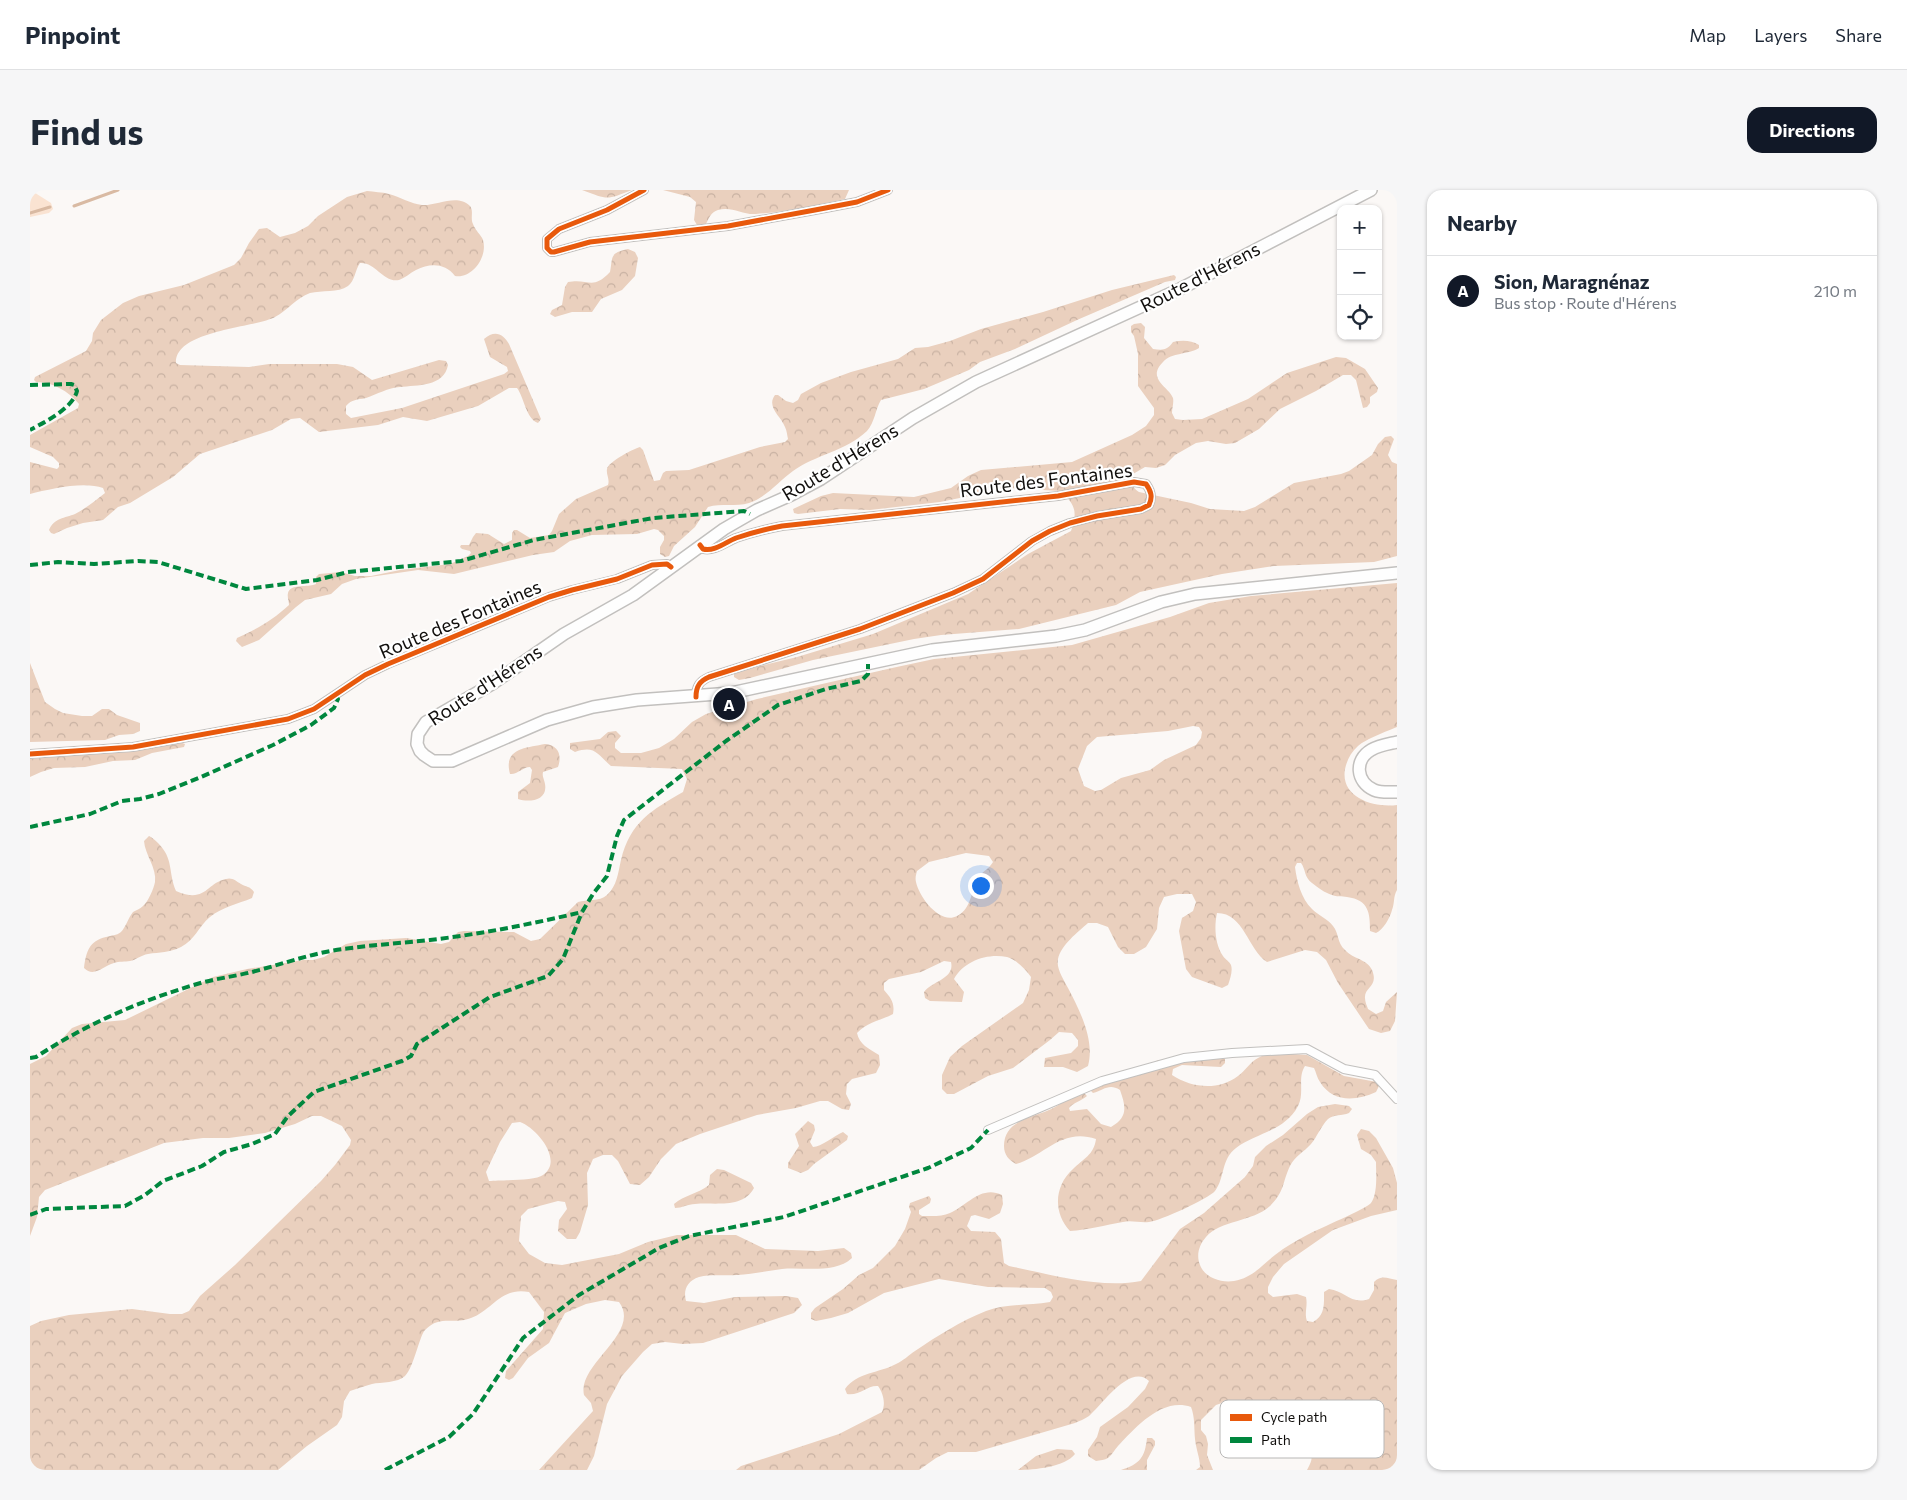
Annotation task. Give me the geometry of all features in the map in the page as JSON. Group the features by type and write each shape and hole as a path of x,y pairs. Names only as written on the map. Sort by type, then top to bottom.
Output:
{"main road":[{"name":"Route d'Hérens","path":"1371,190 1180,289 995,372 907,422 821,479 744,517 700,545 625,600 542,647 485,688 428,720 419,731 417,744 422,754 430,759 441,762 452,761 547,720 585,708 637,700 696,697 741,692 946,648 1067,634 1104,624 1160,602 1195,594 1397,573"},
{"path":"1397,742 1368,752 1361,760 1359,769 1362,780 1370,788 1379,792 1397,792"}],"street":[{"path":"644,190 607,210 560,229 547,239 547,248 554,252 590,242 728,226 858,202 888,190"},
{"name":"Route des Fontaines","path":"696,697 698,684 709,677 860,629 983,579 1032,541 1050,531 1088,518 1110,513 1141,510 1151,501 1151,490 1146,484 1134,482 1058,496 782,526 735,538 712,549 703,549 700,545"},
{"name":"Route des Fontaines","path":"30,754 133,747 288,719 314,709 365,676 388,664 542,600 572,590 617,579 652,565 667,564 671,567"},
{"path":"988,1130 1102,1080 1184,1058 1232,1053 1307,1049 1344,1069 1374,1075 1397,1099"}],"shaded area":[{"path":"32,191 51,203 53,209 49,213 30,217 30,192"}],"green space":[{"path":"582,190 632,190 607,198"},
{"path":"663,190 849,190 845,199 790,210 756,214 728,209 718,210 709,217 706,224 697,225 694,220 696,202 690,197"},
{"path":"367,191 389,194 422,205 453,200 465,202 471,208 473,224 483,240 484,247 481,260 473,270 461,276 455,276 447,269 432,265 416,270 399,280 388,278 371,266 360,263 348,286 335,290 310,293 300,298 275,317 218,332 188,343 179,352 176,363 180,365 249,367 269,364 337,364 353,367 372,380 439,360 446,361 448,365 445,372 436,381 391,389 350,402 346,406 346,414 351,418 402,408 504,374 508,371 507,367 490,357 484,339 491,334 498,334 504,337 509,344 541,419 538,423 531,417 517,388 509,388 478,406 427,421 403,417 378,425 319,432 300,418 291,419 272,430 200,454 173,477 130,503 118,507 103,520 83,523 54,534 51,533 49,530 54,523 79,512 105,493 103,488 86,485 67,486 30,494 30,462 57,469 59,463 53,457 30,447 30,435 78,408 79,404 60,388 36,382 34,380 35,377 86,351 92,341 93,333 101,320 123,303 139,296 184,285 234,265 241,258 259,229 267,228 280,237 295,233 308,226 318,216 347,197"},
{"path":"628,249 635,252 638,258 635,276 622,290 601,299 592,312 572,312 555,317 550,314 552,310 562,305 565,287 568,282 590,283 599,281 610,272 613,256 618,252"},
{"path":"1174,275 1176,277 1175,280 1165,282 1015,349 980,362 969,370 924,389 881,400 870,427 859,438 802,466 767,493 749,503 708,507 695,527 674,546 669,556 665,557 660,554 660,547 664,536 654,529 637,534 592,535 570,541 554,552 533,555 454,574 418,570 356,579 342,584 331,594 305,600 259,640 242,647 236,641 237,638 264,624 289,605 289,590 295,587 316,584 316,577 319,574 341,572 355,576 371,576 400,570 450,564 471,553 460,547 461,545 469,545 476,533 488,534 504,544 512,540 514,530 530,538 549,535 559,514 576,499 608,485 608,466 621,456 637,448 640,447 643,450 654,481 660,480 666,471 689,470 760,447 785,442 788,439 786,430 772,404 775,395 793,403 798,400 801,394 821,383 851,372 898,359 915,348 928,347 950,341 981,329 1112,290"},
{"path":"1141,323 1145,327 1144,338 1153,349 1164,349 1173,342 1180,341 1190,341 1199,345 1199,348 1195,350 1167,359 1158,368 1157,373 1160,382 1173,398 1172,413 1175,419 1202,419 1248,399 1287,373 1336,357 1346,358 1365,369 1378,388 1377,392 1370,397 1370,403 1367,407 1363,408 1356,380 1351,375 1343,375 1280,409 1259,429 1235,443 1226,444 1208,441 1196,443 1175,455 1165,465 1156,468 1145,467 1133,474 1132,480 1136,490 1210,509 1244,511 1255,507 1294,483 1349,471 1372,455 1378,444 1385,437 1391,436 1394,439 1388,455 1392,462 1397,464 1397,556 1374,562 1274,566 1222,574 1140,592 1116,605 1019,629 914,639 813,660 750,678 739,680 734,677 734,673 740,671 797,657 873,634 968,594 1028,554 1071,531 1075,513 1074,509 1061,491 1009,488 940,502 870,510 840,509 798,514 794,513 793,509 821,496 833,493 914,497 951,488 968,476 981,470 1072,462 1132,435 1146,426 1154,415 1154,408 1138,386 1138,354 1131,326"},
{"path":"1397,583 1397,727 1358,746 1350,756 1345,769 1345,779 1348,787 1360,799 1378,805 1397,805 1397,890 1391,913 1384,927 1376,933 1370,931 1369,913 1364,904 1354,899 1334,896 1324,891 1309,881 1301,863 1297,863 1295,867 1300,890 1308,905 1333,926 1345,950 1370,966 1374,980 1365,994 1368,1009 1376,1014 1383,1011 1386,1002 1397,992 1395,1021 1390,1031 1381,1033 1369,1029 1338,983 1326,960 1317,952 1305,950 1267,962 1255,949 1240,925 1226,915 1217,913 1215,930 1220,951 1232,967 1228,985 1222,988 1192,977 1186,969 1179,931 1182,918 1193,911 1196,902 1192,894 1177,894 1164,897 1159,908 1157,929 1146,947 1134,954 1125,954 1118,947 1108,927 1097,923 1088,923 1070,939 1060,954 1058,959 1059,970 1077,1006 1088,1036 1090,1056 1088,1066 1077,1072 1063,1067 1044,1067 1045,1058 1071,1053 1078,1046 1078,1040 1072,1033 1059,1032 1013,1068 988,1076 954,1094 947,1094 942,1089 942,1075 950,1057 962,1046 1023,1003 1029,990 1031,977 1021,965 1011,958 999,956 984,957 964,967 954,979 964,992 962,1002 930,1001 925,998 924,992 950,972 951,962 944,961 921,972 889,979 884,983 884,990 893,1004 893,1014 869,1024 857,1033 862,1043 879,1055 880,1065 876,1073 852,1079 847,1084 846,1094 851,1104 849,1110 842,1109 828,1101 820,1101 796,1108 757,1115 700,1134 676,1144 640,1185 630,1184 618,1161 612,1155 603,1155 593,1159 587,1173 588,1205 576,1239 567,1239 558,1231 559,1220 567,1209 565,1202 558,1201 528,1209 521,1216 519,1241 529,1254 545,1263 562,1265 619,1254 648,1242 677,1235 736,1235 765,1249 818,1251 844,1248 851,1253 852,1258 845,1263 828,1268 782,1269 743,1275 708,1276 699,1277 691,1281 685,1293 686,1301 704,1303 735,1297 786,1296 798,1298 802,1305 794,1313 703,1343 683,1344 665,1342 652,1344 622,1376 607,1404 594,1456 587,1470 539,1470 593,1411 591,1403 584,1395 584,1383 598,1360 616,1337 622,1325 624,1314 619,1302 605,1300 586,1304 565,1313 549,1343 528,1358 513,1378 509,1380 505,1378 506,1371 543,1329 544,1312 529,1292 519,1291 503,1296 476,1316 462,1320 441,1321 430,1325 423,1334 411,1366 405,1376 398,1380 372,1384 350,1391 344,1401 342,1417 337,1425 278,1470 30,1470 30,1326 41,1321 69,1315 132,1309 170,1314 182,1314 189,1311 200,1296 235,1265 321,1181 350,1145 351,1140 342,1126 321,1116 312,1116 295,1124 265,1133 164,1143 45,1190 39,1197 37,1217 30,1236 30,1064 46,1056 72,1028 82,1024 125,1020 213,977 247,969 313,960 324,957 346,944 360,941 406,938 441,944 449,942 458,932 464,931 514,932 531,941 540,939 578,902 600,899 607,895 617,879 625,847 636,827 652,811 683,792 687,779 682,769 611,766 599,754 591,750 575,752 570,749 570,743 600,739 608,732 616,731 621,736 615,743 615,748 621,753 641,753 659,748 674,739 692,722 706,714 757,699 934,659 1072,645 1170,617 1209,603 1251,596","holes":["1193,726 1199,727 1202,732 1201,738 1196,745 1164,760 1150,770 1121,778 1101,790 1095,791 1084,786 1078,769 1087,746 1097,737 1168,731","966,853 989,856 993,862 977,881 966,908 962,913 950,918 944,917 931,908 918,888 917,871 929,862","520,1122 527,1125 546,1145 551,1162 549,1169 539,1177 489,1181 486,1172 500,1142 512,1123"]},
{"path":"30,663 45,702 55,709 63,713 92,716 102,709 109,709 117,715 140,723 140,731 105,740 30,742"},
{"path":"180,742 185,744 184,747 152,753 135,760 113,761 85,767 54,768 30,777 30,759 137,749"},
{"path":"545,744 554,746 558,752 560,759 558,767 543,772 545,789 541,797 528,801 518,799 518,792 530,783 532,770 530,767 527,767 510,774 510,759 513,754 524,748"},
{"path":"149,836 163,849 169,860 176,891 194,895 200,894 219,881 230,879 251,889 254,892 252,898 225,908 215,914 206,921 190,941 177,949 145,955 130,961 116,962 95,972 88,971 84,968 87,952 92,944 100,939 121,932 133,912 143,906 150,895 155,877 144,841"},
{"path":"1277,1053 1307,1055 1344,1076 1377,1082 1379,1086 1376,1092 1361,1097 1338,1097 1325,1089 1314,1068 1305,1066 1302,1075 1300,1101 1286,1121 1231,1152 1225,1163 1218,1186 1211,1195 1163,1218 1149,1222 1126,1221 1090,1229 1070,1231 1064,1224 1058,1208 1059,1191 1062,1183 1073,1169 1088,1156 1093,1149 1096,1139 1084,1136 1063,1140 1016,1164 1006,1155 1005,1138 1013,1126 1026,1118 1049,1110 1080,1094 1087,1096 1071,1106 1069,1108 1070,1111 1087,1109 1101,1124 1111,1127 1117,1123 1124,1111 1124,1102 1120,1090 1110,1087 1093,1093 1091,1091 1098,1084 1146,1071 1158,1060 1187,1062 1225,1059 1225,1063 1221,1067 1182,1065 1173,1069 1172,1075 1188,1083 1214,1086 1230,1081 1238,1076 1260,1057"},
{"path":"1335,1104 1349,1106 1352,1109 1349,1113 1333,1116 1328,1119 1311,1144 1292,1163 1281,1191 1270,1206 1255,1215 1212,1231 1200,1247 1199,1261 1202,1270 1214,1279 1234,1281 1256,1271 1279,1252 1295,1242 1368,1206 1375,1194 1376,1162 1371,1155 1361,1149 1357,1135 1361,1129 1369,1131 1376,1138 1393,1168 1397,1183 1397,1210 1371,1216 1333,1230 1284,1264 1273,1277 1268,1287 1268,1293 1273,1297 1297,1294 1306,1297 1307,1321 1313,1322 1322,1313 1324,1292 1329,1289 1353,1299 1363,1300 1369,1299 1374,1290 1374,1282 1380,1278 1397,1280 1397,1470 1307,1470 1312,1458 1384,1458 1384,1400 1220,1400 1220,1404 1216,1405 1201,1420 1201,1430 1206,1436 1208,1444 1207,1455 1213,1470 1196,1470 1200,1467 1200,1464 1191,1407 1170,1406 1160,1410 1141,1423 1108,1458 1096,1461 1088,1456 1088,1450 1097,1437 1100,1427 1128,1407 1145,1389 1149,1381 1142,1377 1133,1377 1125,1381 1109,1395 1089,1416 1075,1423 976,1452 948,1452 919,1470 736,1470 741,1466 839,1434 882,1412 883,1398 878,1386 852,1394 847,1394 845,1389 850,1383 862,1376 899,1363 958,1324 994,1308 1050,1302 1053,1297 1051,1292 1045,1288 988,1287 939,1279 884,1293 848,1313 816,1321 811,1319 811,1313 815,1308 843,1289 859,1275 873,1268 895,1246 905,1229 911,1212 910,1203 929,1196 931,1199 930,1203 919,1210 919,1214 922,1216 940,1216 957,1210 981,1194 988,1192 1002,1195 1003,1204 1000,1213 989,1219 975,1215 971,1216 967,1226 971,1231 995,1232 1001,1239 1004,1263 1009,1266 1075,1280 1109,1283 1141,1281 1180,1229 1204,1213 1245,1177 1253,1166 1255,1157 1266,1146 1318,1107"},
{"path":"808,1121 814,1125 815,1130 810,1142 813,1147 843,1132 848,1136 847,1140 808,1170 801,1173 788,1168 788,1163 799,1146 795,1134"},
{"path":"717,1169 724,1170 751,1183 754,1188 749,1195 736,1202 692,1204 675,1208 674,1204 678,1201 709,1185 710,1175"},
{"path":"1147,1438 1152,1438 1155,1441 1155,1445 1147,1460 1147,1470 1121,1470 1133,1465 1140,1459 1145,1450"},
{"path":"1057,1449 1072,1450 1075,1454 1057,1465 1018,1470 1036,1456"}],"waterway":[{"path":"74,206 118,190"},
{"path":"30,213 50,207"}],"marked path":[{"path":"30,385 71,384 74,385 77,391 64,409 30,430"},
{"path":"30,565 58,562 94,564 138,561 158,562 246,589 317,580 348,572 461,561 534,540 653,518 744,511 750,514"},
{"path":"30,1058 36,1057 76,1033 117,1013 160,996 204,982 252,972 331,951 468,935 582,912 607,876 617,836 624,820 726,741 778,705 826,689 861,681 868,674 868,664"},
{"path":"30,827 90,814 122,801 159,794 201,777 273,745 311,725 334,708 338,699 336,696"},
{"path":"30,1215 46,1209 125,1206 145,1195 163,1181 202,1166 224,1152 252,1144 275,1134 288,1116 314,1092 402,1061 411,1056 417,1044 490,997 548,976 563,959 582,912"},
{"path":"385,1470 449,1437 473,1414 523,1338 579,1295 659,1248 689,1236 784,1217 928,1168 971,1148 988,1130"}],"cycle path":[{"path":"644,190 607,210 559,229 547,239 547,248 554,252 590,242 728,226 857,202 888,190"},
{"path":"696,697 699,684 709,677 860,629 953,593 983,579 1032,541 1050,531 1070,523 1097,516 1141,509 1149,505 1151,494 1146,484 1134,482 1058,496 782,526 736,538 707,550 703,549 700,545"},
{"path":"30,754 133,747 288,719 314,709 365,675 388,664 549,597 617,579 652,565 667,564 671,567"}],"place":[{"name":"Sion, Maragnénaz","path":"729,704"}]}
